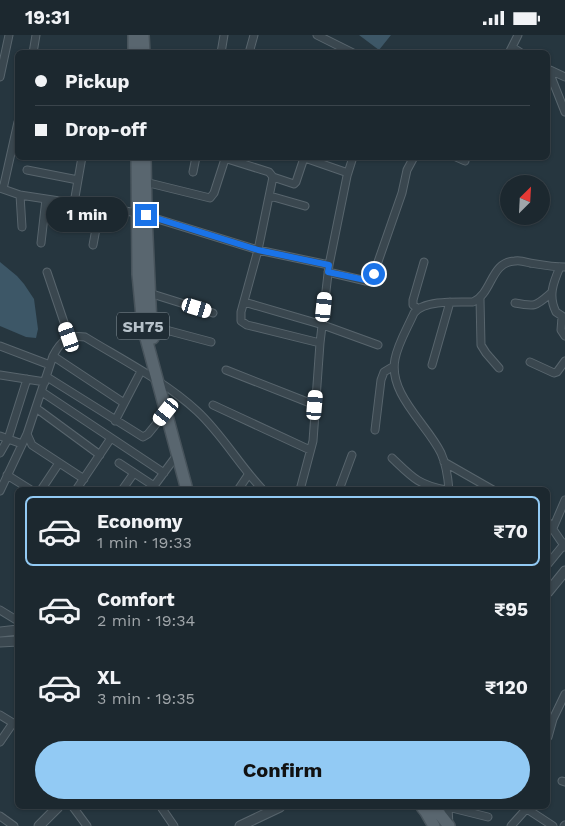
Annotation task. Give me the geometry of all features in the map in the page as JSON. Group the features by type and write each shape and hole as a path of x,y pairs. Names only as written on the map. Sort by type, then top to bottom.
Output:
{"main road":[{"path":"134,35 134,50"},
{"path":"144,35 144,50"},
{"name":"SH75","path":"137,160 151,326 166,412 186,487"},
{"name":"SH75","path":"145,160 138,275 143,327 193,487"},
{"path":"424,809 434,826"},
{"path":"436,809 449,826"}],"street":[{"path":"0,77 9,35"},
{"path":"33,50 36,35"},
{"path":"222,50 224,35"},
{"path":"251,50 254,35"},
{"path":"511,50 518,35"},
{"path":"320,36 347,50"},
{"path":"550,70 565,77"},
{"path":"550,74 565,112"},
{"path":"15,135 2,188 20,195 142,214 366,281 372,279 402,193 407,170 412,160"},
{"path":"74,203 81,160"},
{"path":"192,172 195,160"},
{"path":"145,182 210,198 214,193 222,160"},
{"path":"230,160 270,172 273,177 294,184 302,160"},
{"path":"309,160 348,173"},
{"path":"301,487 313,441 320,343 329,269 352,160"},
{"path":"27,171 78,180"},
{"path":"273,177 258,250 240,317 241,321 247,325 320,343"},
{"path":"20,195 22,227"},
{"path":"270,196 305,206"},
{"path":"41,243 46,199"},
{"path":"93,245 100,207"},
{"path":"499,368 481,345 480,299 498,268 505,263 515,261 562,267 551,286 551,293 553,307 563,318 561,329 565,336"},
{"path":"417,308 413,305 412,300 424,262"},
{"path":"47,272 69,337"},
{"path":"149,293 213,313"},
{"path":"515,303 529,306 537,305 551,293"},
{"path":"448,487 444,462 440,451 414,416 400,391 394,366 397,352 417,308 425,305 450,302 473,302 480,299"},
{"path":"244,302 323,325 378,345"},
{"path":"432,365 450,302"},
{"path":"151,326 211,342"},
{"path":"0,491 27,434 57,347 69,337 77,336 85,337 141,371 196,410 209,423 248,475 260,487"},
{"path":"0,346 50,365"},
{"path":"53,356 124,403"},
{"path":"530,362 554,373 557,372 565,361"},
{"path":"375,430 384,372 394,366"},
{"path":"226,370 315,405"},
{"path":"115,421 141,371"},
{"path":"0,375 46,380 143,437 148,434 166,412"},
{"path":"0,453 8,439 26,379"},
{"path":"42,392 164,473"},
{"path":"212,405 310,451"},
{"path":"36,408 100,455"},
{"path":"27,434 32,445 84,479"},
{"path":"0,436 22,444"},
{"path":"78,487 111,438"},
{"path":"154,487 177,455"},
{"path":"340,487 352,455"},
{"path":"392,458 414,479 422,484 435,487"},
{"path":"444,462 488,487"},
{"path":"43,487 59,463"},
{"path":"119,463 152,487"},
{"path":"124,487 134,473"},
{"path":"7,475 26,487"},
{"path":"240,487 248,475"},
{"path":"553,528 565,500"},
{"path":"550,524 564,545 550,562"},
{"path":"550,590 565,571"},
{"path":"0,610 15,619"},
{"path":"0,632 15,630"},
{"path":"0,642 15,641"},
{"path":"550,717 565,694"},
{"path":"0,715 15,724 0,742"},
{"path":"39,826 56,809"},
{"path":"74,809 87,826"},
{"path":"162,809 174,826"},
{"path":"240,826 276,809"},
{"path":"448,809 449,826"},
{"path":"456,809 488,817"},
{"path":"511,826 527,809 549,825"},
{"path":"0,816 14,826"}],"water":[{"path":"359,35 391,35 379,50"},
{"path":"0,262 17,276 34,299 38,329 36,338 26,337 0,326"}],"route":[{"path":"146,215 258,250 329,265 328,272 366,281 370,281 374,274"}]}
